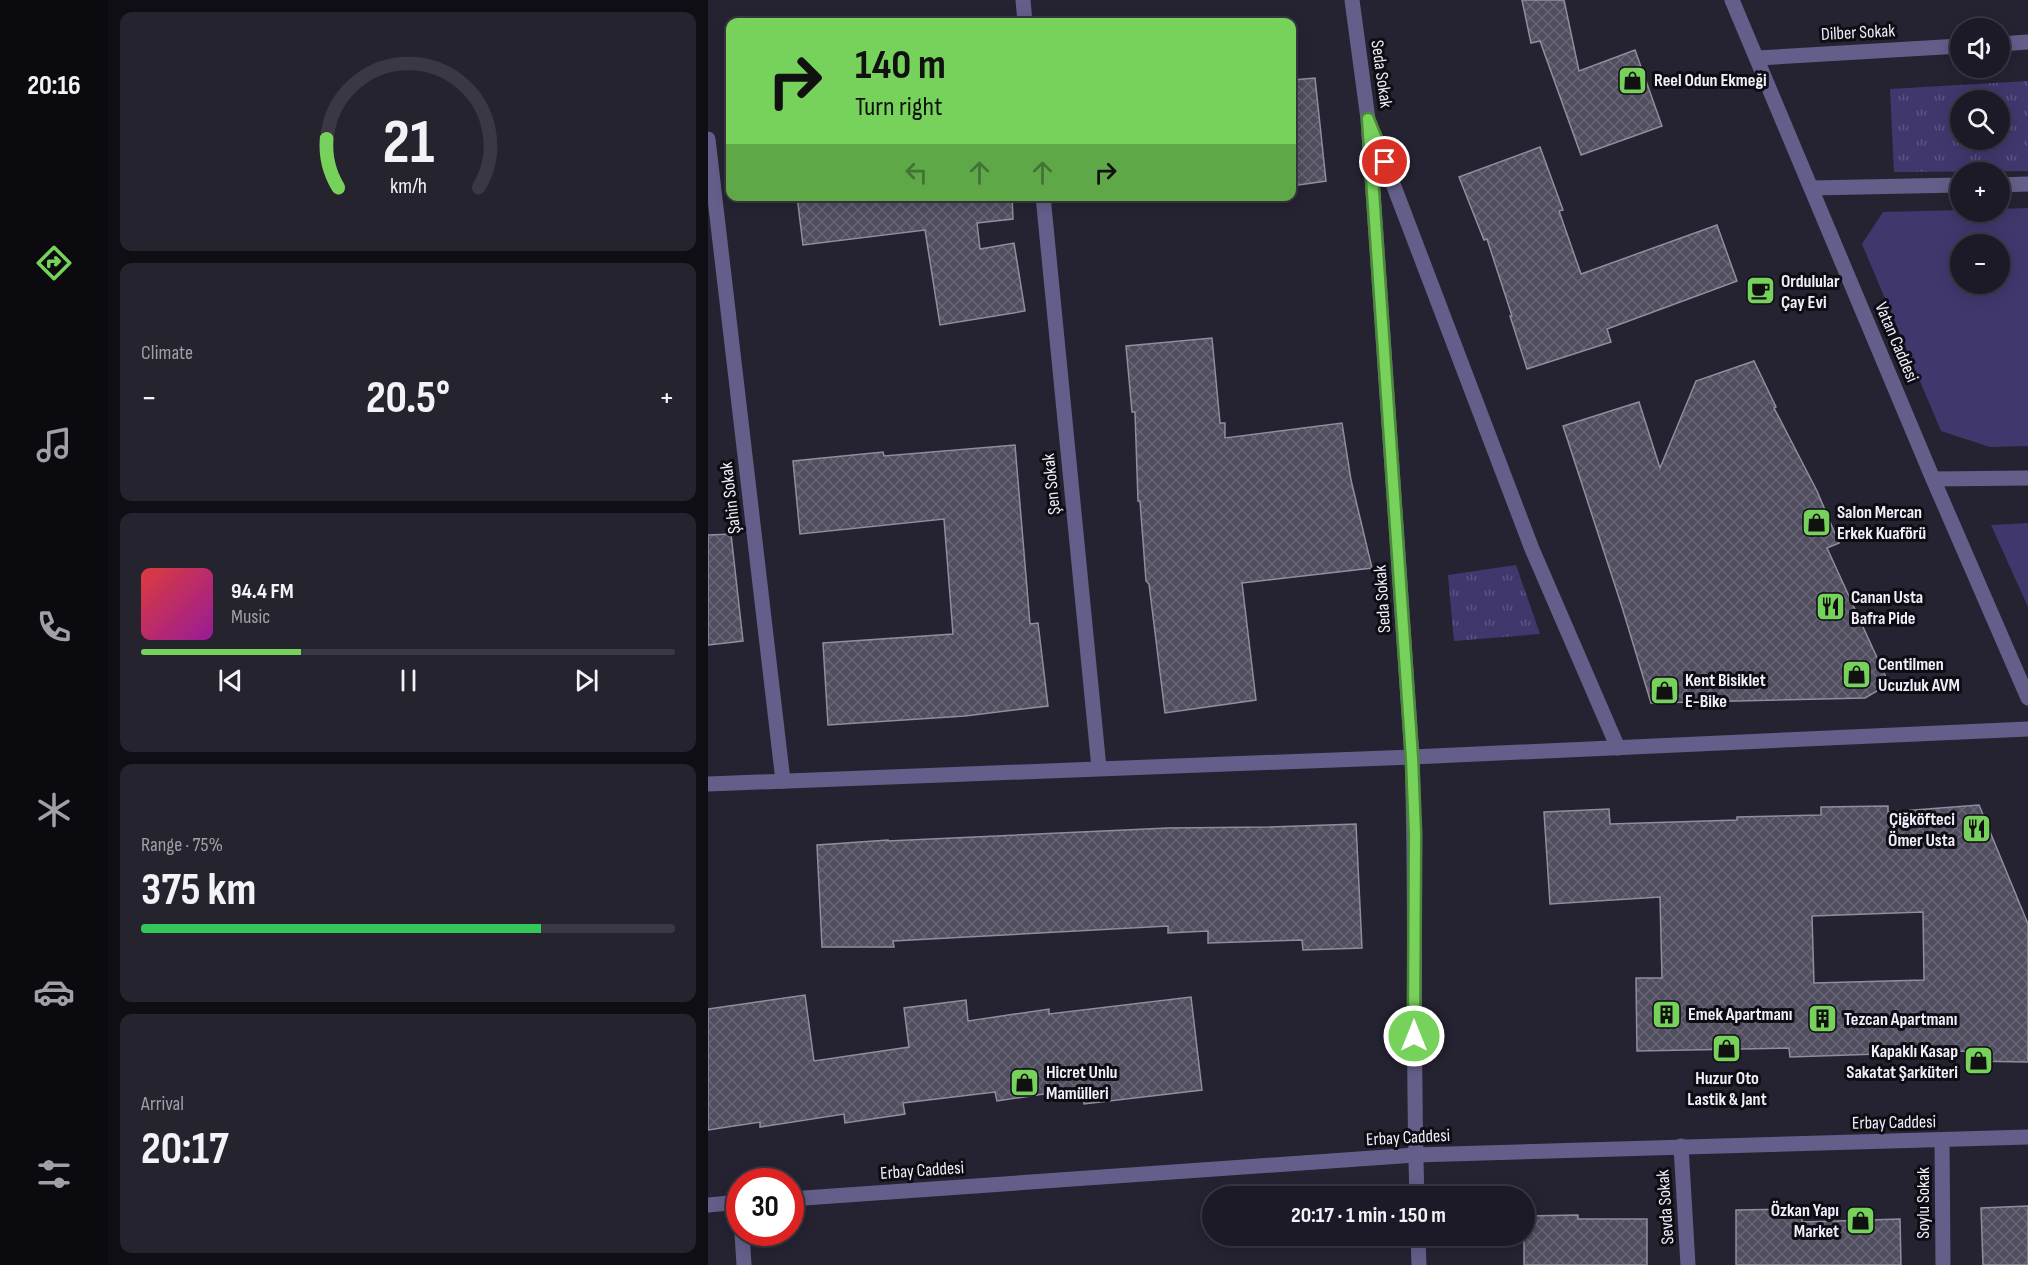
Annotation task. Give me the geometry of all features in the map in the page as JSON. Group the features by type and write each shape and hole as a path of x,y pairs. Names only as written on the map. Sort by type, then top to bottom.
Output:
{"street":[{"path":"1023,0 1025,18"},
{"name":"Seda Sokak","path":"1352,0 1368,119 1412,758 1415,834 1416,1186"},
{"name":"Vatan Caddesi","path":"1732,0 1933,479 2028,698"},
{"path":"2010,43 2028,42"},
{"name":"Dilber Sokak","path":"1758,58 1950,47"},
{"path":"1368,119 1532,549 1618,748"},
{"name":"Şahin Sokak","path":"708,139 783,781"},
{"path":"2010,185 2028,184"},
{"path":"1812,188 1950,186"},
{"name":"Şen Sokak","path":"1042,201 1099,768"},
{"path":"1933,479 2028,478"},
{"path":"708,784 1412,758 2028,729"},
{"name":"Erbay Caddesi","path":"804,1198 1415,1155 2028,1137"},
{"name":"Soylu Sokak","path":"1942,1140 1943,1265"},
{"name":"Sevda Sokak","path":"1681,1146 1688,1265"},
{"path":"708,1205 726,1204"},
{"path":"743,1246 744,1265"},
{"path":"1418,1246 1419,1265"}],"green space":[{"path":"2028,81 2028,171 2010,171 2010,162 1950,162 1950,172 1894,172 1890,89"},
{"path":"2028,208 2028,446 1990,447 1941,431 1862,244 1883,212 1950,210 1950,222 2010,222 2010,209"},
{"path":"2028,523 2028,607 1991,525"},
{"path":"1516,565 1540,634 1454,641 1448,575"}],"building":[{"path":"1522,0 1564,0 1579,71 1635,50 1662,126 1581,155 1540,41 1531,43"},
{"path":"1315,78 1326,181 1296,185 1296,80"},
{"path":"1540,147 1563,210 1559,211 1581,274 1717,225 1737,281 1607,329 1611,342 1527,369 1487,239 1484,240 1459,177"},
{"path":"798,201 1012,201 1013,219 977,223 980,249 1014,243 1025,311 940,325 925,230 803,245"},
{"path":"1212,338 1220,423 1225,423 1225,438 1342,423 1351,480 1372,568 1242,583 1256,700 1165,713 1149,584 1146,581 1140,501 1138,501 1135,412 1132,412 1126,346"},
{"path":"1754,361 1776,407 1774,408 1817,491 1839,543 1827,548 1889,684 1865,698 1651,703 1563,426 1639,402 1660,468 1696,381"},
{"path":"1015,445 1030,624 1038,623 1048,706 965,716 828,725 823,643 953,634 944,519 800,534 793,461 883,452 884,456"},
{"path":"731,534 743,641 708,645 708,535"},
{"path":"1979,805 2028,924 2028,1062 1969,1061 1969,1051 1790,1057 1789,1048 1637,1051 1636,978 1662,978 1660,897 1550,904 1544,812 1609,809 1610,824 1821,815 1821,807 1888,806 1888,812","holes":["1923,912 1924,980 1814,983 1812,916"]},
{"path":"1356,824 1362,948 1303,950 1302,940 1208,943 1208,931 1168,933 1168,926 893,941 894,947 822,947 817,845 1168,828"},
{"path":"805,995 814,1061 909,1047 904,1008 966,1000 968,1021 1049,1009 1049,1014 1191,997 1202,1090 1084,1104 1083,1088 997,1101 995,1092 903,1103 905,1114 845,1123 844,1114 760,1127 760,1122 708,1130 708,1009"},
{"path":"2028,1206 2028,1265 1983,1265 1981,1208"},
{"path":"1802,1209 1802,1222 1900,1219 1901,1265 1736,1265 1736,1210"},
{"path":"1578,1215 1578,1219 1647,1219 1647,1265 1524,1265 1524,1246 1535,1246 1535,1216"}],"place":[{"name":"Reel Odun Ekmeği","path":"1633,80"},
{"name":"Ordulular Çay Evi","path":"1760,291"},
{"name":"Salon Mercan Erkek Kuaförü","path":"1816,522"},
{"name":"Canan Usta Bafra Pide","path":"1830,607"},
{"name":"Centilmen Ucuzluk AVM","path":"1857,674"},
{"name":"Kent Bisiklet E-Bike","path":"1664,690"},
{"name":"Çiğköfteci Ömer Usta","path":"1976,829"},
{"name":"Emek Apartmanı","path":"1667,1014"},
{"name":"Tezcan Apartmanı","path":"1823,1019"},
{"name":"Huzur Oto Lastik & Jant","path":"1727,1049"},
{"name":"Kapaklı Kasap Sakatat Şarküteri","path":"1979,1061"},
{"name":"Hicret Unlu Mamülleri","path":"1025,1082"},
{"name":"Özkan Yapı Market","path":"1860,1220"}],"route":[{"path":"1385,162 1368,119 1412,758 1415,834 1414,1036"}]}
